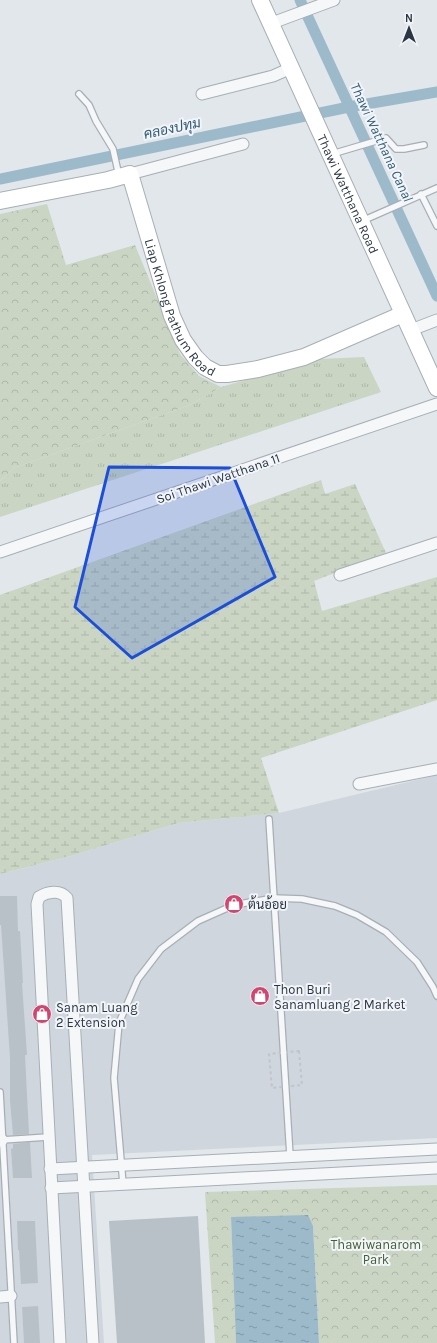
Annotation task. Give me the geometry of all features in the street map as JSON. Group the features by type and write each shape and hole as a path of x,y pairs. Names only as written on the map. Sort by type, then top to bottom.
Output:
{"street":[{"name":"Thawi Watthana Road","path":"260,0 272,23 317,126 437,388"},
{"path":"272,23 331,1"},
{"path":"202,94 273,76 291,68"},
{"path":"0,201 122,174 243,144"},
{"name":"Liap Khlong Pathum Road","path":"122,174 172,316 183,340 195,357 205,367 218,374 258,369 304,356 403,314"},
{"path":"411,330 432,322"},
{"name":"Soi Thawi Watthana 11","path":"0,552 437,404"},
{"path":"340,575 437,543"},
{"path":"359,784 437,769"},
{"path":"60,1343 48,1137 37,904 39,897 45,894 57,892 63,894 66,898 93,1343"},
{"path":"50,1168 437,1149"},
{"path":"51,1188 437,1168"},
{"path":"0,1297 11,1296"}],"lane":[{"path":"79,94 89,105 96,121 113,149 122,174"},
{"path":"330,154 386,138 396,148 404,149 424,145"},
{"path":"361,222 437,188"},
{"path":"422,194 437,226"},
{"path":"269,820 290,1156"},
{"path":"123,1184 114,1078 119,1023 138,979 161,949 198,921 234,905 274,898 302,898 335,906 357,915 386,932 417,962 437,996"},
{"path":"0,1092 1,1140 14,1343"},
{"path":"1,1140 48,1137"}],"highlighted area":[{"path":"109,467 230,468 275,577 132,658 75,607"}],"shaded area":[{"name":"Thon Buri Sanamluang 2 Market","path":"437,775 437,1138 92,1155 104,1343 0,1343 0,874 74,855 178,823 279,813"}],"green space":[{"path":"47,204 66,265 135,245 180,354 199,376 221,387 190,405 14,468 0,481 0,214"},
{"path":"364,357 381,392 0,517 0,481 14,468 190,405 221,387 320,359"},
{"path":"321,480 325,494 355,484 386,553 314,581 322,611 437,577 437,700 261,758 279,813 178,823 74,855 0,874 0,595"},
{"name":"Thawiwanarom Park","path":"437,1185 437,1343 319,1343 313,1226 231,1217 236,1343 215,1343 205,1192"}],"water":[{"path":"308,1215 313,1226 319,1343 236,1343 231,1217"}],"building":[{"path":"0,896 17,896 27,1055 25,1055 29,1134 13,1135 10,1101 10,1058 0,925"},
{"path":"30,1142 32,1178 13,1178 11,1149 13,1148 13,1144"},
{"path":"198,1216 205,1343 117,1343 109,1221"},
{"path":"17,1221 35,1221 38,1283 21,1284"},
{"path":"38,1306 40,1343 24,1343 22,1307"}],"waterway":[{"name":"Thawi Watthana Canal","path":"300,0 437,296"},
{"name":"คลองปทุม","path":"0,179 349,107 437,92"}],"place":[{"name":"ต้นอ้อย","path":"234,904"},
{"name":"Thon Buri Sanamluang 2 Market","path":"260,996"},
{"name":"Sanam Luang 2 Extension","path":"42,1014"}]}
